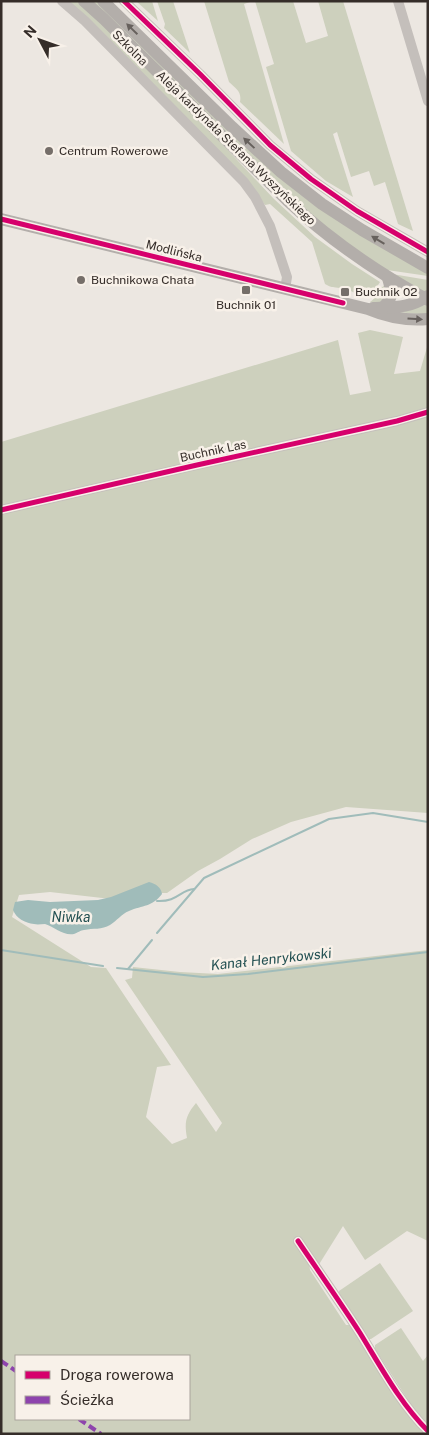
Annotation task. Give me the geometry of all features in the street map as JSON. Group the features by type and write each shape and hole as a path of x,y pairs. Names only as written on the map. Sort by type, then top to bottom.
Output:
{"main road":[{"name":"Aleja kardynała Stefana Wyszyńskiego","path":"84,1 294,207 330,238 387,277 427,298"},
{"name":"Aleja kardynała Stefana Wyszyńskiego","path":"103,1 281,172 322,204 354,225 428,268"},
{"name":"Modlińska","path":"1,219 368,308 385,316 428,319"},
{"path":"382,308 389,302 392,296 387,277"},
{"name":"Modlińska","path":"368,308 410,305 427,298"}],"street":[{"name":"Szkolna","path":"62,1 85,21 223,159 256,197 280,253 287,277 285,288"},
{"path":"124,1 270,145 304,174 357,211 428,252"},
{"path":"398,1 428,101"},
{"name":"Buchnik Las","path":"1,510 397,421 428,412"},
{"path":"298,1240 393,1386 418,1421 428,1431"}],"green space":[{"path":"65,1 77,1 93,15 209,130 274,199 315,237 380,282 371,296 363,296 325,284 312,242 270,204 265,205 245,178"},
{"path":"91,1 96,1 121,22 255,155 428,273 428,276 387,270 386,272 316,220"},
{"path":"136,1 152,1 158,21"},
{"path":"157,1 173,1 190,53 164,28 165,24"},
{"path":"204,1 253,1 244,4 284,144 240,102 239,93 229,82"},
{"path":"255,1 293,1 306,43 328,36 318,1 343,1 413,231 398,224 385,182 374,186 369,171 351,177 337,132 333,134 353,197 326,181 291,151 266,67 274,64"},
{"path":"392,274 428,280 428,291 424,294"},
{"path":"385,285 389,293 378,304 370,302 381,289"},
{"path":"425,305 428,306 428,315 397,312"},
{"path":"370,330 403,337 394,374 420,371 428,344 428,813 346,807 291,822 252,839 198,871 167,893 111,899 50,892 19,895 12,917 91,967 106,968 171,1065 157,1067 146,1117 172,1144 187,1138 187,1119 196,1103 216,1132 222,1123 125,980 132,978 133,967 218,974 428,950 428,1241 407,1231 365,1260 343,1226 318,1266 309,1262 310,1270 346,1325 350,1325 425,1434 1,1434 1,442 338,340 350,395 371,391 358,333"},
{"path":"380,1263 413,1311 371,1339 367,1339 338,1295 339,1291"},
{"path":"401,1328 423,1361 428,1355 428,1426 419,1417 375,1349 375,1345"}],"water":[{"name":"Niwka","path":"149,882 161,889 162,894 155,901 126,912 107,927 83,930 74,934 63,933 45,924 27,923 21,920 13,910 15,902 28,900 50,902 98,900"}],"waterway":[{"path":"157,933 204,878 329,819 373,813 428,822"},
{"path":"157,901 170,900 185,891 194,889"},
{"path":"128,969 152,940"},
{"name":"Kanał Henrykowski","path":"1,950 103,966"},
{"name":"Kanał Henrykowski","path":"117,968 203,977 248,974 428,952"}],"marked path":[{"path":"1,1361 15,1370"},
{"path":"80,1420 101,1434"}],"cycle path":[{"path":"124,1 270,145 311,179 357,211 428,252"},
{"path":"1,219 343,303"},
{"path":"1,510 397,421 428,412"},
{"path":"298,1241 400,1397 428,1431"}],"place":[{"name":"Centrum Rowerowe","path":"49,151"},
{"name":"Buchnikowa Chata","path":"81,280"},
{"name":"Buchnik 01","path":"246,290"},
{"name":"Buchnik 02","path":"345,292"}]}
